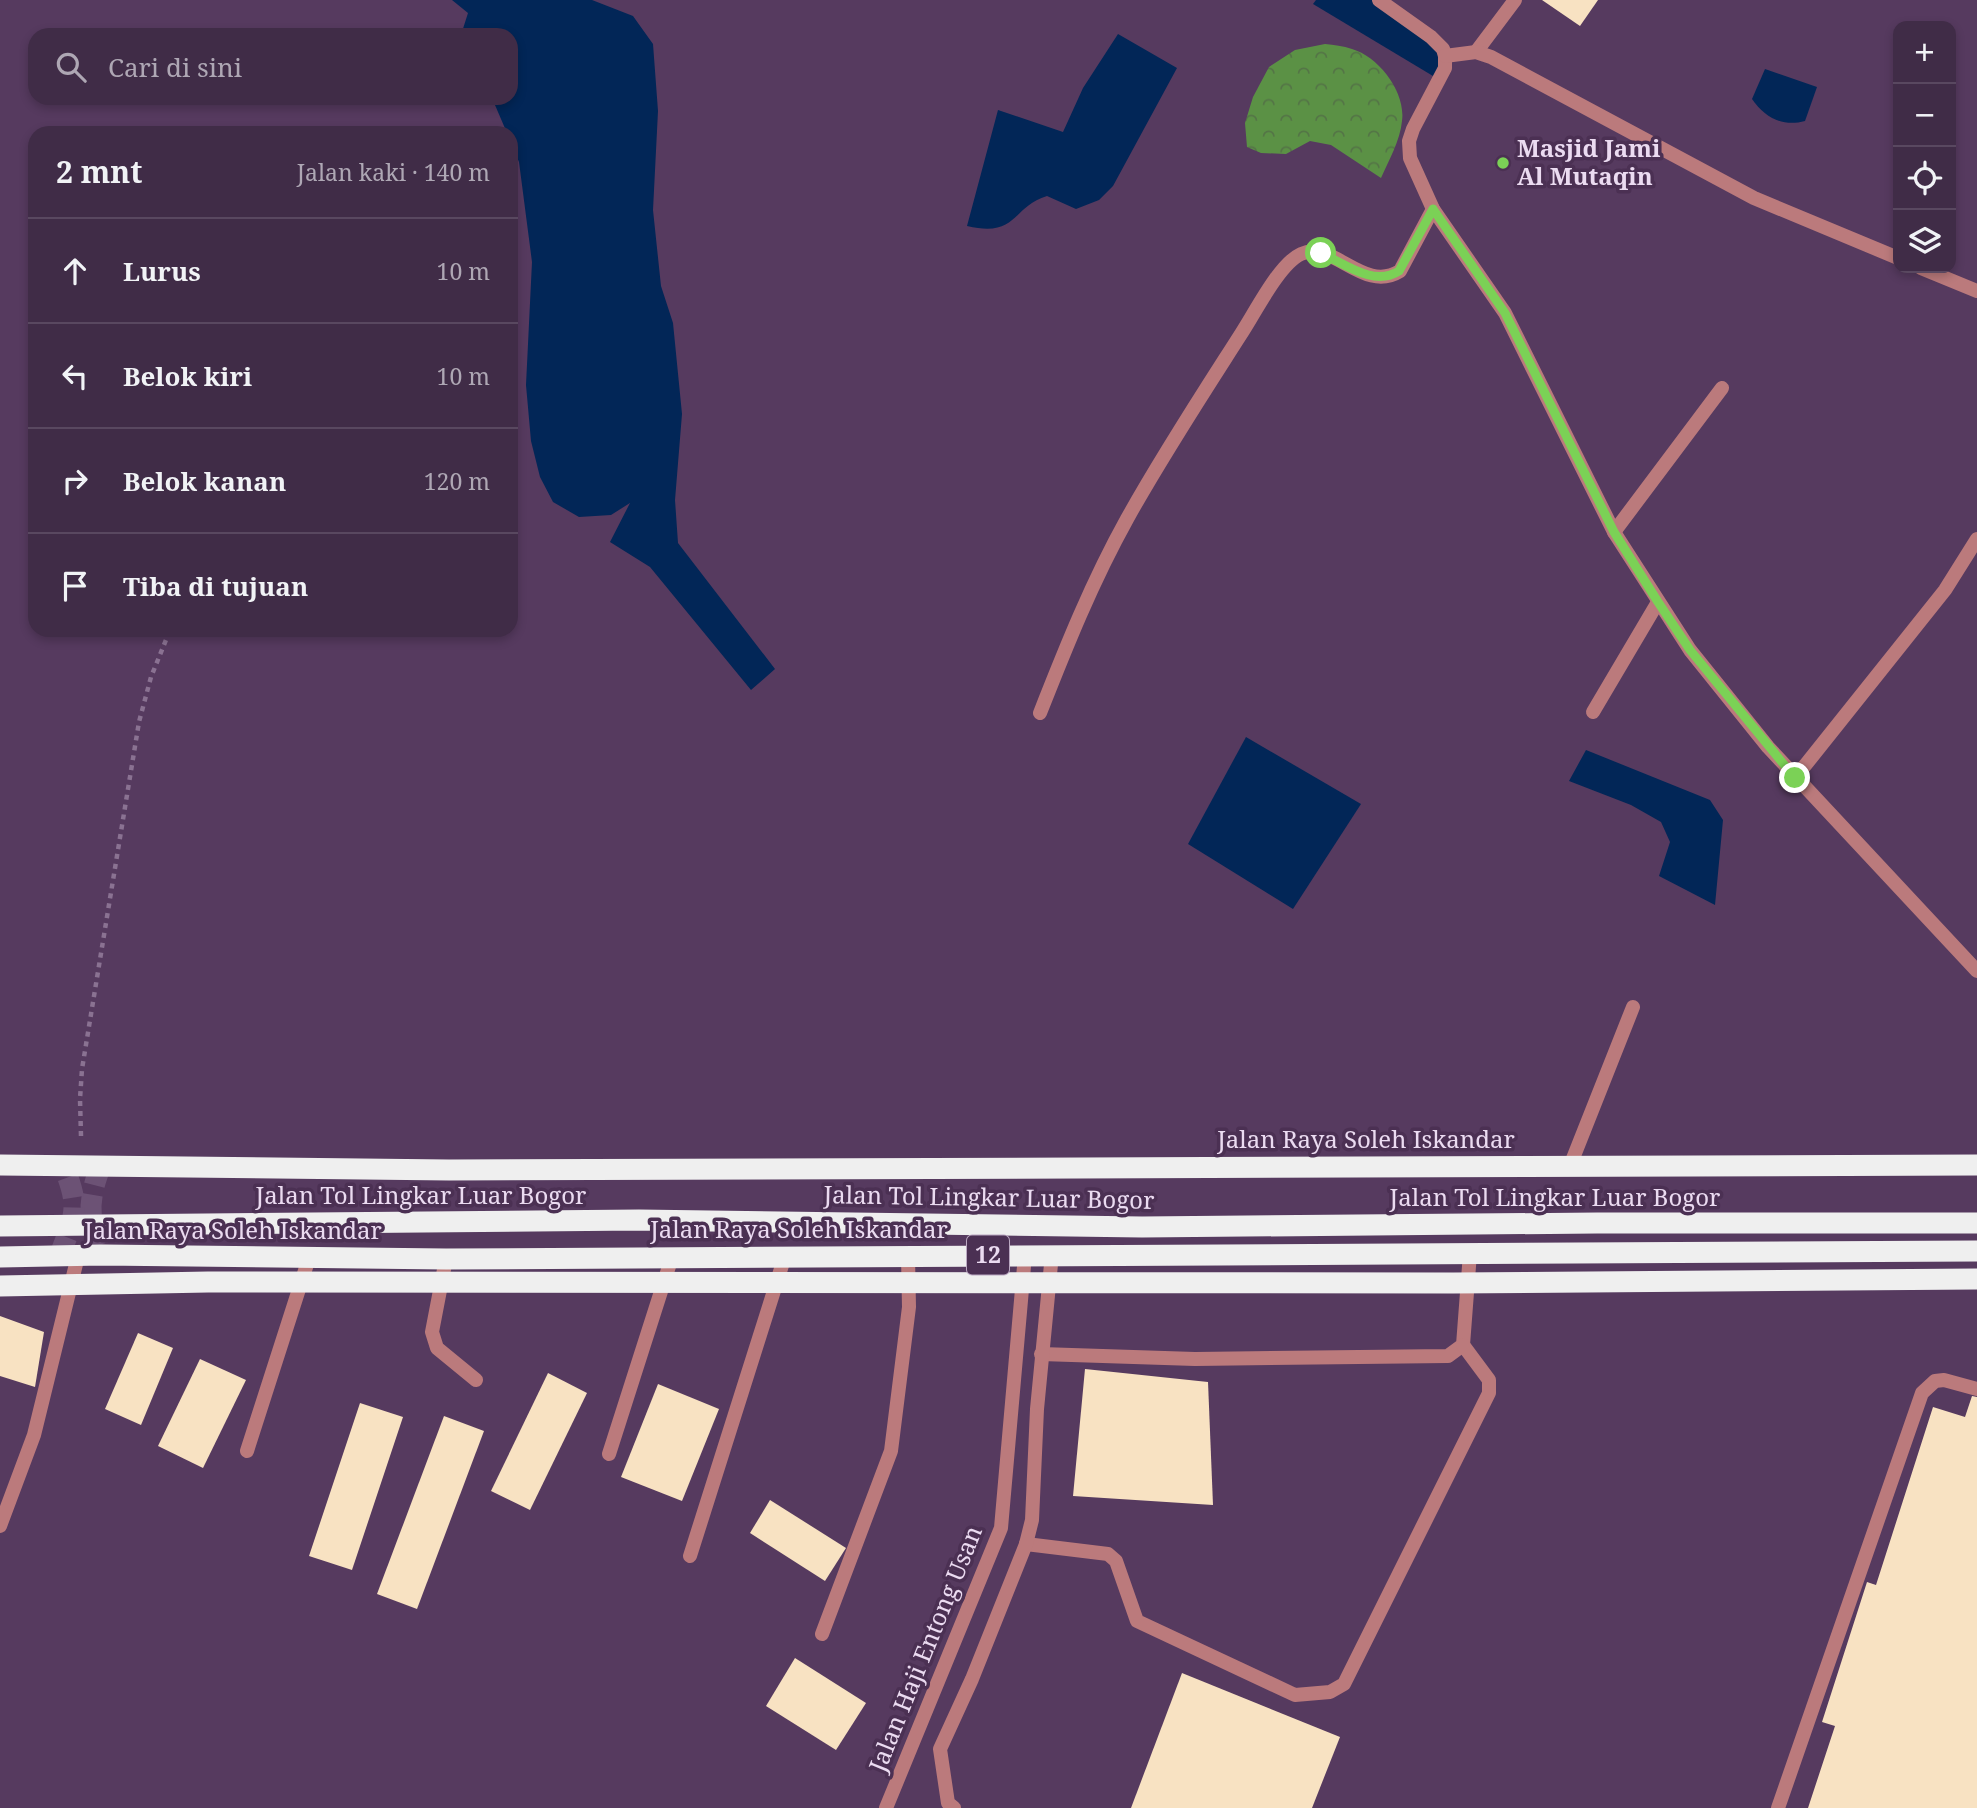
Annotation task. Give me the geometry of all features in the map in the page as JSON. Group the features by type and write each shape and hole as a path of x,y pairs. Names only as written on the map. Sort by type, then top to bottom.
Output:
{"highway":[{"name":"Jalan Raya Soleh Iskandar","path":"0,1165 449,1170 1977,1165"},
{"name":"Jalan Tol Lingkar Luar Bogor","path":"0,1226 639,1220 1142,1227 1977,1223"},
{"name":"Jalan Raya Soleh Iskandar","path":"0,1257 446,1259 1977,1251"},
{"path":"0,1286 208,1282 1411,1283 1977,1279"}],"street":[{"path":"1379,0 1431,37 1443,49 1446,56 1445,68 1409,141 1410,158 1433,209 1505,313 1614,532 1690,650 1795,778 1977,971"},
{"path":"1476,52 1515,0"},
{"path":"1446,56 1476,52 1491,57 1754,198 1893,256"},
{"path":"1040,713 1078,618 1127,519 1281,272 1301,254 1311,251 1373,277 1383,279 1391,276 1399,271 1433,209"},
{"path":"1933,273 1977,291"},
{"path":"1614,532 1722,388"},
{"path":"1795,778 1945,590 1977,539"},
{"path":"1593,712 1658,602"},
{"path":"1570,1166 1633,1007"},
{"path":"1026,1544 1108,1555 1116,1561 1137,1622 1295,1695 1330,1692 1344,1684 1489,1392 1489,1380 1463,1345 1470,1253"},
{"path":"954,1808 948,1803 940,1749 972,1679 1026,1544 1032,1520 1041,1354 1052,1254"},
{"name":"Jalan Haji Entong Usan","path":"886,1808 1001,1528 1025,1255"},
{"path":"0,1526 34,1435 78,1256"},
{"path":"609,1454 672,1256"},
{"path":"690,1556 785,1256"},
{"path":"822,1634 891,1451 909,1307 908,1256"},
{"path":"247,1451 310,1258"},
{"path":"446,1259 432,1332 437,1348 476,1380"},
{"path":"1041,1354 1195,1359 1448,1356 1463,1345"},
{"path":"1778,1808 1922,1393 1935,1381 1944,1380 1977,1389"}],"path":[{"path":"79,1165 82,1069 139,722 151,677 167,637"}],"green space":[{"path":"1325,44 1345,47 1372,60 1389,77 1400,99 1401,128 1381,178 1331,145 1310,141 1286,154 1261,153 1247,147 1245,123 1253,97 1269,67 1295,50"}],"water":[{"path":"452,0 592,0 633,16 653,44 658,111 653,210 661,286 673,323 682,414 675,500 678,543 775,669 751,690 650,567 610,542 630,503 611,515 579,517 553,502 540,477 531,441 526,385 532,262 518,160 518,126 504,126 495,105 518,105 518,28 463,28 468,13"},
{"path":"1316,0 1379,0 1445,52 1438,79 1313,4"},
{"path":"1118,34 1177,68 1113,186 1099,200 1076,209 1047,196 1026,207 1005,225 984,229 967,226 998,110 1063,132 1083,88"},
{"path":"1765,69 1817,87 1805,121 1782,122 1757,106 1752,99"},
{"path":"1246,737 1361,804 1293,909 1188,844"},
{"path":"1586,750 1710,800 1723,820 1715,905 1659,876 1670,842 1661,822 1631,805 1569,781"}],"building":[{"path":"1542,0 1598,0 1580,26"},
{"path":"0,1316 44,1332 35,1387 0,1376"},
{"path":"138,1333 173,1348 141,1425 105,1409"},
{"path":"200,1359 246,1380 203,1468 158,1446"},
{"path":"1085,1369 1208,1382 1213,1505 1073,1496"},
{"path":"548,1373 587,1393 530,1510 491,1491"},
{"path":"658,1384 719,1409 682,1501 621,1477"},
{"path":"1972,1396 1977,1397 1977,1808 1808,1808 1835,1726 1822,1722 1867,1582 1876,1585 1933,1407 1965,1417"},
{"path":"360,1403 403,1417 352,1570 309,1556"},
{"path":"444,1416 484,1431 417,1609 377,1594"},
{"path":"770,1500 846,1548 825,1581 750,1533"},
{"path":"795,1658 866,1703 836,1750 766,1706"},
{"path":"1182,1673 1340,1737 1312,1808 1131,1808"}],"tunnel":[{"path":"59,1257 74,1211 72,1192 63,1165"},
{"path":"101,1165 93,1189 91,1210 102,1255"}],"place":[{"name":"Masjid Jami Al Mutaqin","path":"1503,163"}],"route":[{"path":"1321,253 1373,277 1383,279 1391,276 1399,271 1433,209 1505,313 1614,532 1658,602 1690,650 1795,778"}]}
